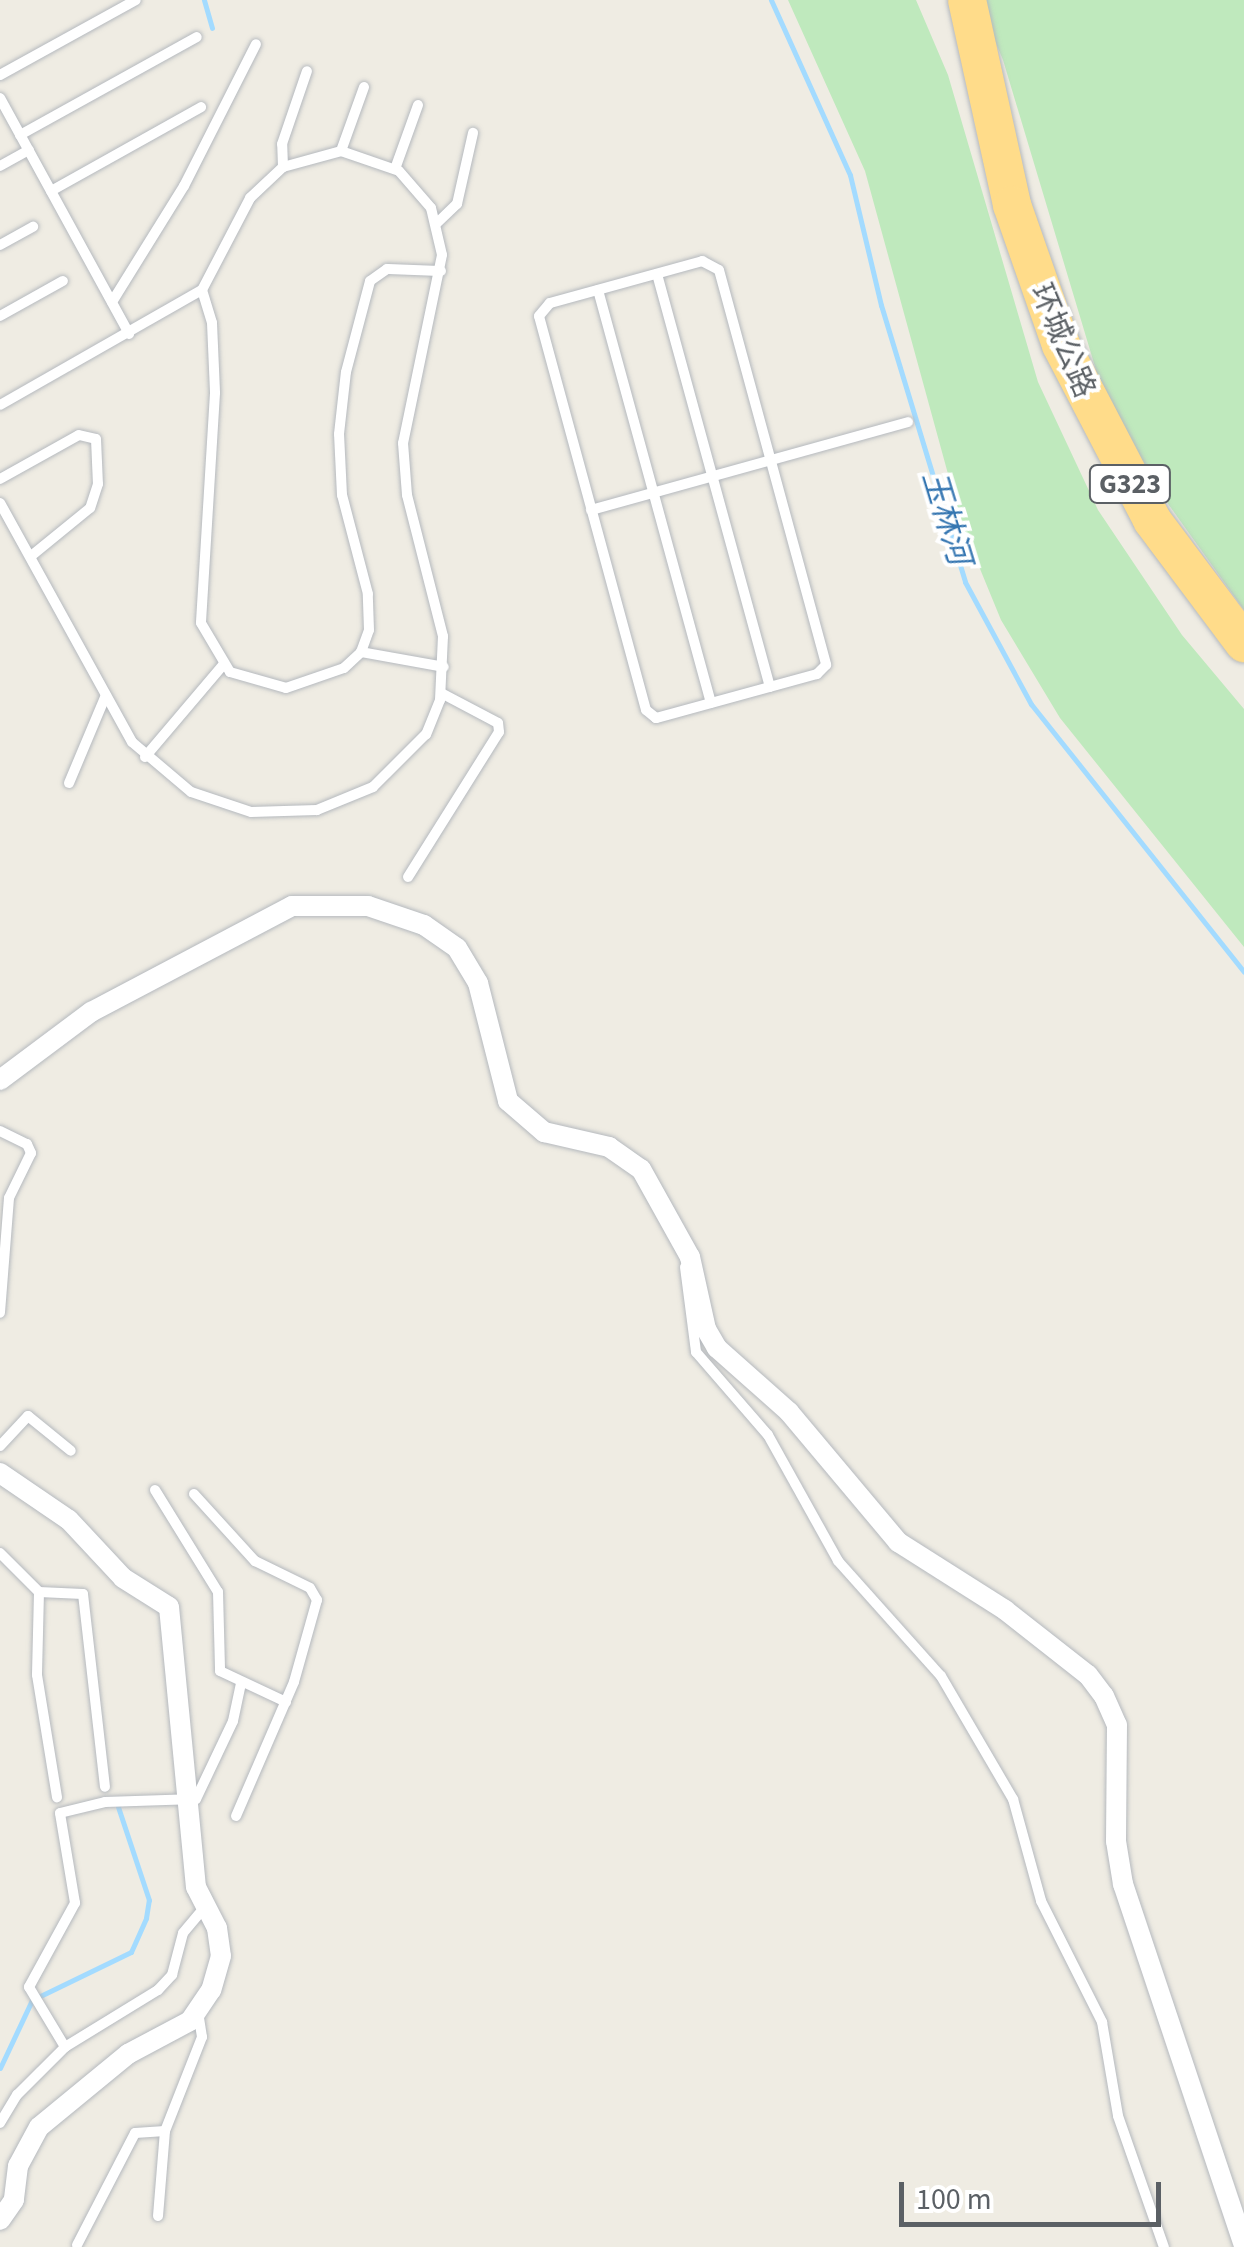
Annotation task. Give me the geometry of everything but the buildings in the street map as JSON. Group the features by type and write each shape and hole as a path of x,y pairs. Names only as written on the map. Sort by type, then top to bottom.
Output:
{"highway":[{"name":"环城公路","path":"967,0 1008,188 1046,308 1126,478 1244,643"}],"street":[{"path":"0,1080 91,1012 274,914 311,902 368,906 424,925 457,948 478,983 498,1079 516,1111 544,1132 630,1157 651,1181 690,1257 710,1339 789,1412 892,1536 1036,1634 1088,1675 1111,1708 1123,1884 1244,2245"},
{"path":"0,1473 70,1520 122,1578 169,1608 188,1804 204,1908 217,1928 221,1956 198,2014 128,2054 50,2116 22,2154 14,2200 0,2220"}],"lane":[{"path":"0,75 136,0"},
{"path":"20,135 197,37"},
{"path":"112,302 184,186 256,44"},
{"path":"282,167 282,144 307,71"},
{"path":"341,151 364,87"},
{"path":"0,98 129,334"},
{"path":"395,169 418,105"},
{"path":"51,190 201,108"},
{"path":"437,223 456,204 473,134"},
{"path":"0,166 29,150"},
{"path":"0,405 202,290 250,198 282,167 341,151 395,169 422,194 437,223 441,271 402,461 441,616 441,693 426,734 403,763 373,787 317,810 273,814 230,807 191,792 145,757 106,695 0,502"},
{"path":"0,245 33,227"},
{"path":"708,260 716,265 826,665 770,687 660,718 648,714 540,316 550,303 657,274 708,260"},
{"path":"202,290 212,323 215,393 198,604 207,641 223,665 247,681 286,688 332,674 361,652 370,606 340,464 346,372 375,272 441,271"},
{"path":"657,274 770,687"},
{"path":"0,316 63,282"},
{"path":"598,290 712,704"},
{"path":"592,510 908,422"},
{"path":"0,478 79,435 96,439 98,484 90,508 30,557"},
{"path":"361,652 444,666"},
{"path":"145,757 223,665"},
{"path":"408,877 500,732 498,723 441,693"},
{"path":"69,783 106,695"},
{"path":"0,1130 27,1144 31,1153 8,1198 0,1313"},
{"path":"690,1257 684,1272 696,1352 768,1435 838,1561 941,1676 1013,1799 1041,1901 1102,2022 1118,2116 1164,2247"},
{"path":"0,1446 28,1416 71,1451"},
{"path":"155,1490 218,1592 220,1671 286,1702"},
{"path":"194,1494 255,1562 315,1593 286,1702 236,1816"},
{"path":"0,1553 39,1592 83,1594 105,1787"},
{"path":"39,1592 37,1675 57,1797"},
{"path":"65,2047 29,1987 74,1903 60,1813 105,1802 188,1804 203,1791 241,1684"},
{"path":"0,2123 17,2095 65,2047 158,1990 172,1974 183,1933 204,1908"},
{"path":"158,2216 165,2130 202,2037 198,2014"},
{"path":"78,2245 135,2133 165,2130"}],"green space":[{"path":"788,0 916,0 948,75 1038,382 1098,510 1182,635 1244,709 1244,947 1060,718 1001,620 962,525 865,171"},
{"path":"978,0 1244,0 1244,610 1151,480 1099,380 1003,60"}],"waterway":[{"path":"204,0 212,28"},
{"name":"玉林河","path":"771,0 850,175 881,305 965,582 1031,704 1244,972"},
{"path":"0,2068 32,2000 131,1952 146,1918 149,1900 118,1807"}]}
